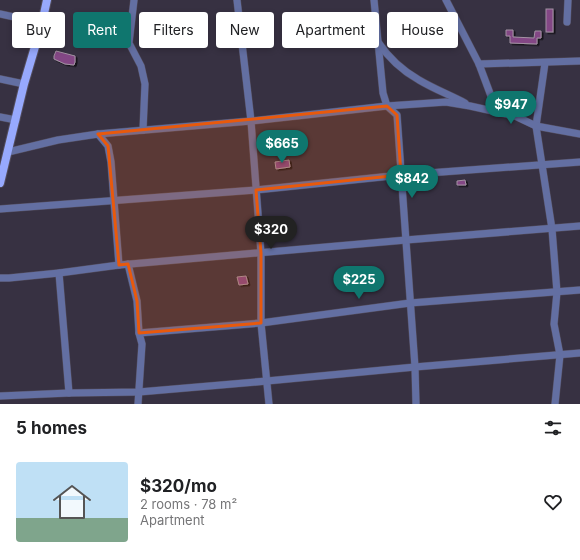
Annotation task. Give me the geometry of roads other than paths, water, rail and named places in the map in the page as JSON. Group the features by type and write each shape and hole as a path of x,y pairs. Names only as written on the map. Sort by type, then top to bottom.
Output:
{"main road":[{"path":"44,12 47,0"},
{"path":"0,183 3,160 8,152 24,84 35,48"}],"street":[{"path":"134,0 129,43 141,66 145,84 142,130"},
{"path":"237,0 250,121 261,253 261,322 269,404"},
{"path":"374,0 375,12"},
{"path":"446,0 479,64 497,112"},
{"path":"567,22 568,0"},
{"path":"0,14 12,17"},
{"path":"379,43 385,52 419,80 470,106"},
{"path":"379,48 383,93 387,106 397,115 415,367 416,404"},
{"path":"479,64 580,61"},
{"path":"545,63 536,126 552,229 557,292 554,324 560,355 555,404"},
{"path":"0,79 24,84"},
{"path":"8,152 58,140 98,134 250,121 387,106 446,102 516,116 536,126 580,134"},
{"path":"0,117 16,120"},
{"path":"98,134 108,146 111,162 119,265"},
{"path":"0,209 256,190 401,175 580,162"},
{"path":"0,278 59,273 128,264 580,226"},
{"path":"128,264 137,301 139,333 142,344 138,404"},
{"path":"59,273 69,393"},
{"path":"139,333 261,322 410,303 580,290"},
{"path":"0,396 139,392 580,353"}]}
